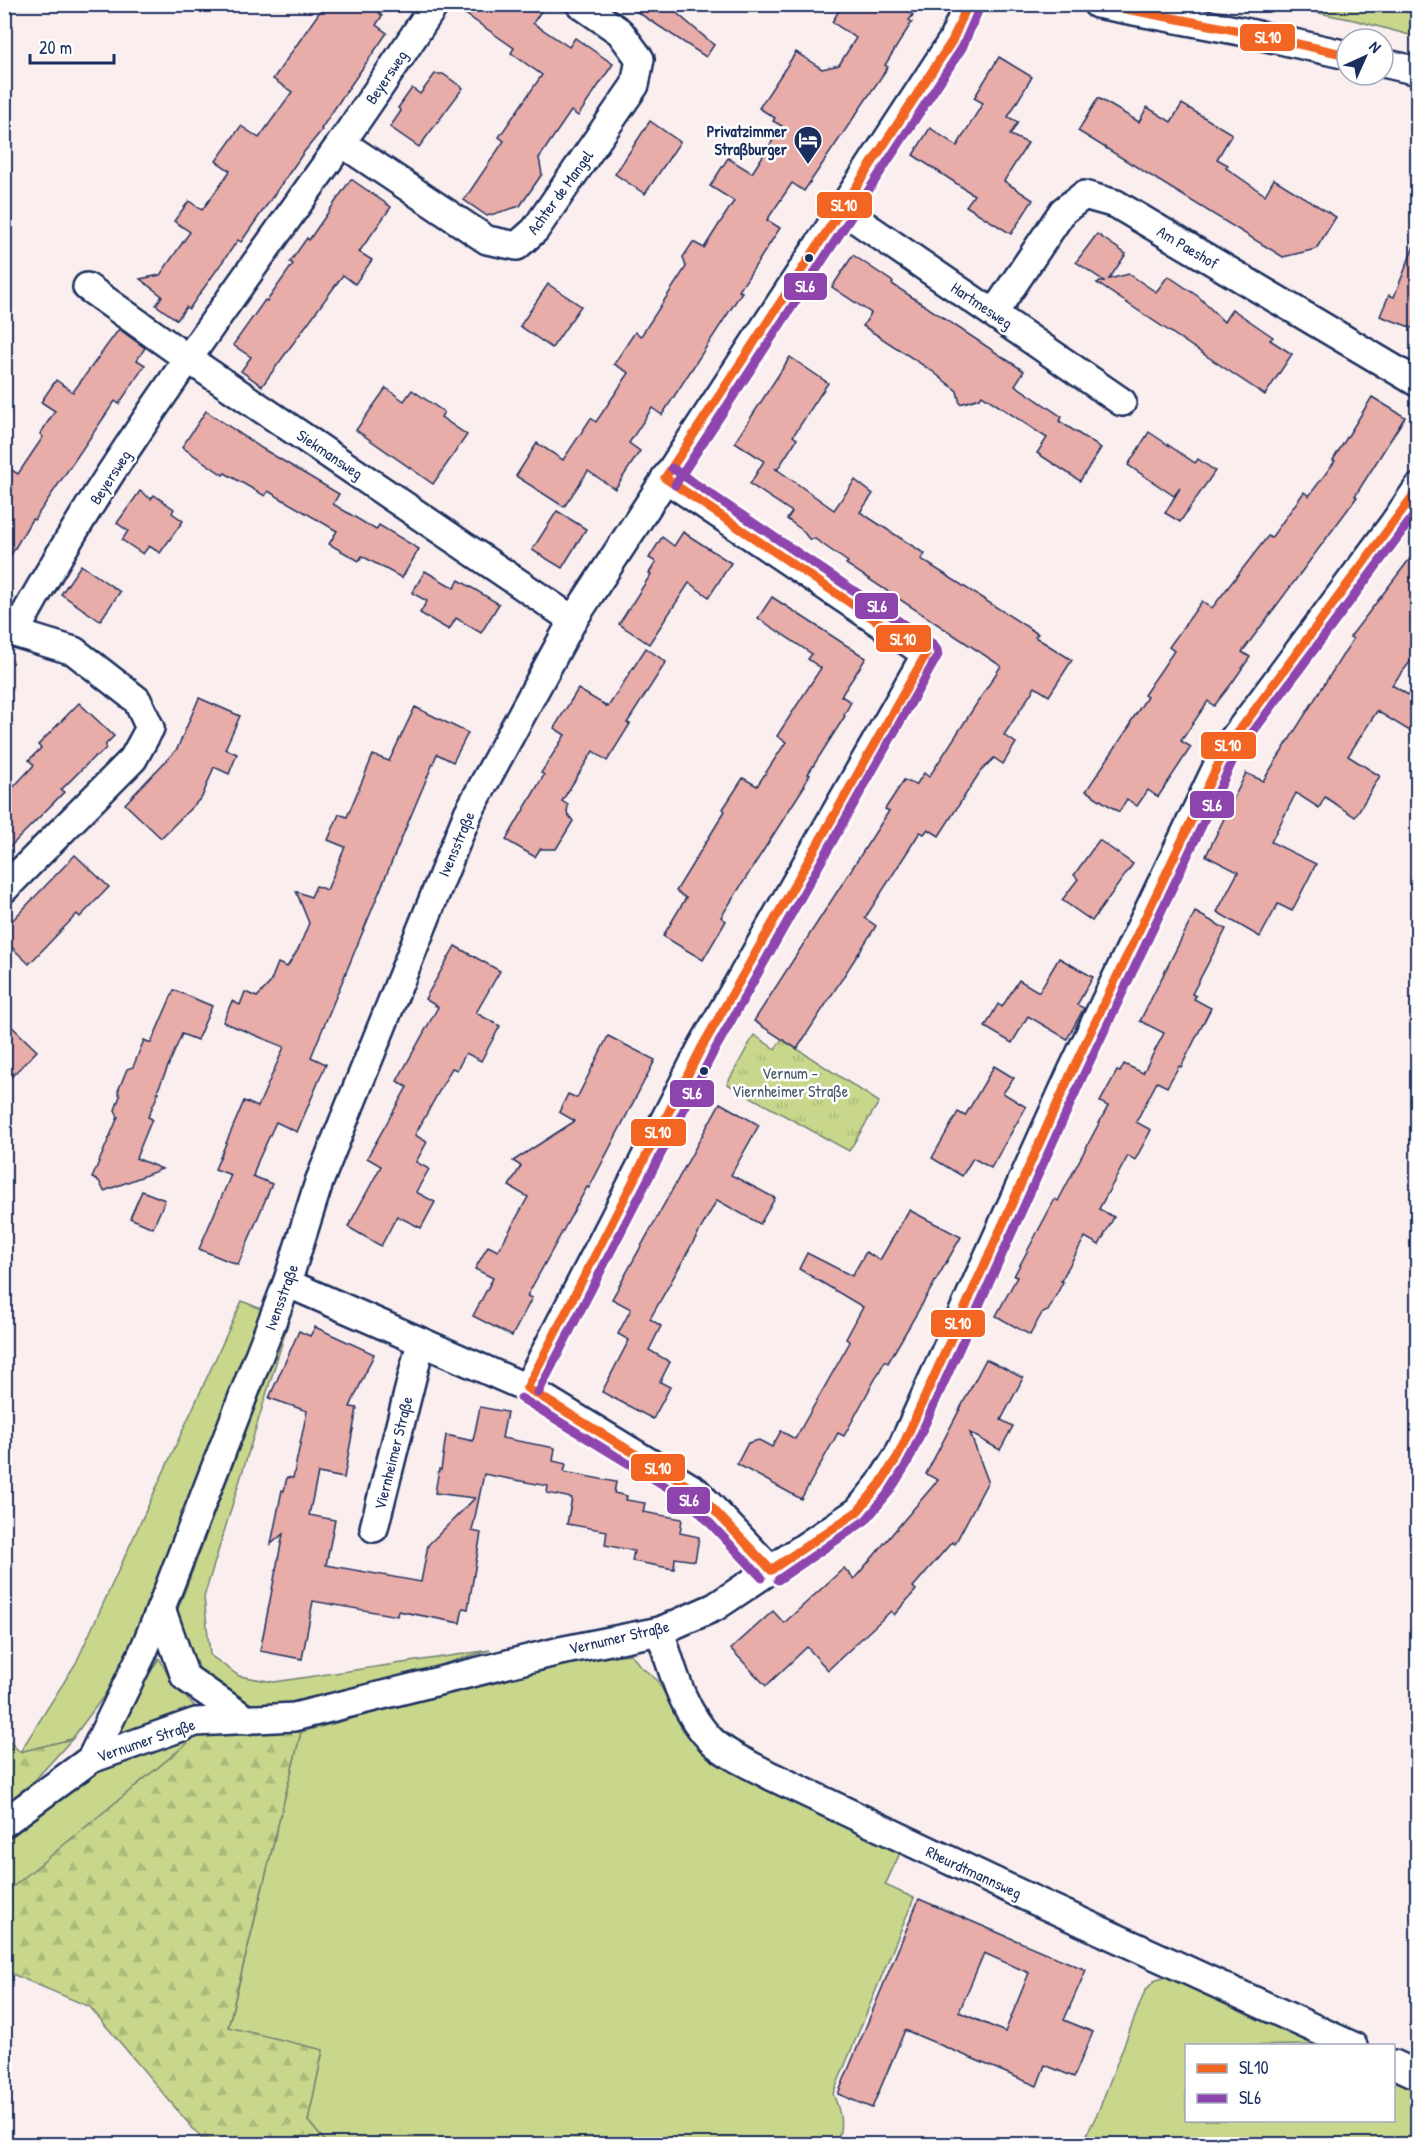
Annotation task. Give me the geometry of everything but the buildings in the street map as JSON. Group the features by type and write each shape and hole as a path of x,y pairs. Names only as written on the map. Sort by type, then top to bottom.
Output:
{"street":[{"name":"Beyersweg","path":"4,890 133,759 150,728 137,700 74,651 15,633 45,578 187,358 342,143 435,4"},
{"name":"Achter de Mangel","path":"342,143 487,240 517,246 535,230 635,85 640,59 620,32 580,4"},
{"name":"Ivensstraße","path":"91,1759 161,1608 287,1283 319,1182 468,813 573,620 952,41 968,4"},
{"path":"1097,4 1240,31 1335,52"},
{"path":"1395,66 1418,71"},
{"name":"Am Paeshof","path":"994,313 1063,211 1084,195 1116,204 1418,383"},
{"name":"Hartmesweg","path":"841,209 1122,402"},
{"name":"Siekmansweg","path":"87,287 187,358 573,620"},
{"path":"527,1388 702,1047 926,654 665,478"},
{"name":"Vernumer Straße","path":"4,1823 91,1759 196,1722 294,1717 560,1651 660,1631 716,1607 858,1511 880,1484 898,1456 1072,1071 1225,750 1418,488"},
{"path":"287,1283 527,1388 696,1491 771,1570"},
{"name":"Viernheimer Straße","path":"374,1528 421,1342"},
{"path":"161,1608 185,1677 247,1720"},
{"name":"Rheurdtmannsweg","path":"660,1631 678,1684 694,1719 711,1740 729,1754 1027,1897 1349,2044"},
{"path":"1395,2064 1418,2075"}],"green space":[{"path":"1279,5 1417,5 1417,37 1395,31 1395,27 1380,27"},
{"name":"Vernum - Viernheimer Straße","path":"754,1035 775,1049 782,1039 879,1102 849,1151 727,1084"},
{"path":"242,1301 261,1309 144,1621 109,1689 72,1739 20,1752 76,1663"},
{"path":"294,1304 204,1597 210,1655 239,1676 274,1682 490,1650 420,1671 275,1706 225,1701 191,1674 179,1648 178,1609"},
{"path":"631,1654 640,1666 657,1680 685,1730 703,1752 724,1768 901,1851 885,1885 914,1898 833,2094 838,2106 841,2125 835,2144 327,2144 308,2121 323,2050 228,2028 301,1732 577,1659"},
{"path":"159,1658 174,1686 202,1713 161,1718 117,1735 114,1732"},
{"path":"301,1732 228,2027 323,2050 308,2121 327,2144 206,2144 90,2007 5,1971 4,1894 200,1733"},
{"path":"200,1733 5,1894 5,1842 99,1770"},
{"path":"5,1737 20,1752 72,1739 27,1789 5,1807"},
{"path":"1166,1977 1177,1979 1320,2044 1185,2044 1185,2122 1395,2122 1395,2080 1417,2091 1417,2144 1082,2144 1098,2112 1145,1991 1154,1981"}],"transit line":[{"name":"SL10","path":"665,478 952,41 968,4"},
{"name":"SL10","path":"1100,4 1335,52"},
{"name":"SL6","path":"675,485 962,48 979,9"},
{"name":"SL6","path":"538,1393 713,1053 938,655 933,644 672,468"},
{"name":"SL10","path":"527,1388 702,1047 926,654 665,478"},
{"name":"SL10","path":"771,1570 858,1511 880,1484 898,1456 1072,1071 1225,750 1418,489"},
{"name":"SL6","path":"778,1580 866,1520 889,1492 908,1462 1083,1076 1235,756 1418,510"},
{"name":"SL10","path":"527,1388 696,1491 771,1570"},
{"name":"SL6","path":"521,1398 688,1500 762,1578"}],"place":[{"name":"Privatzimmer Straßburger","path":"808,166"}]}
